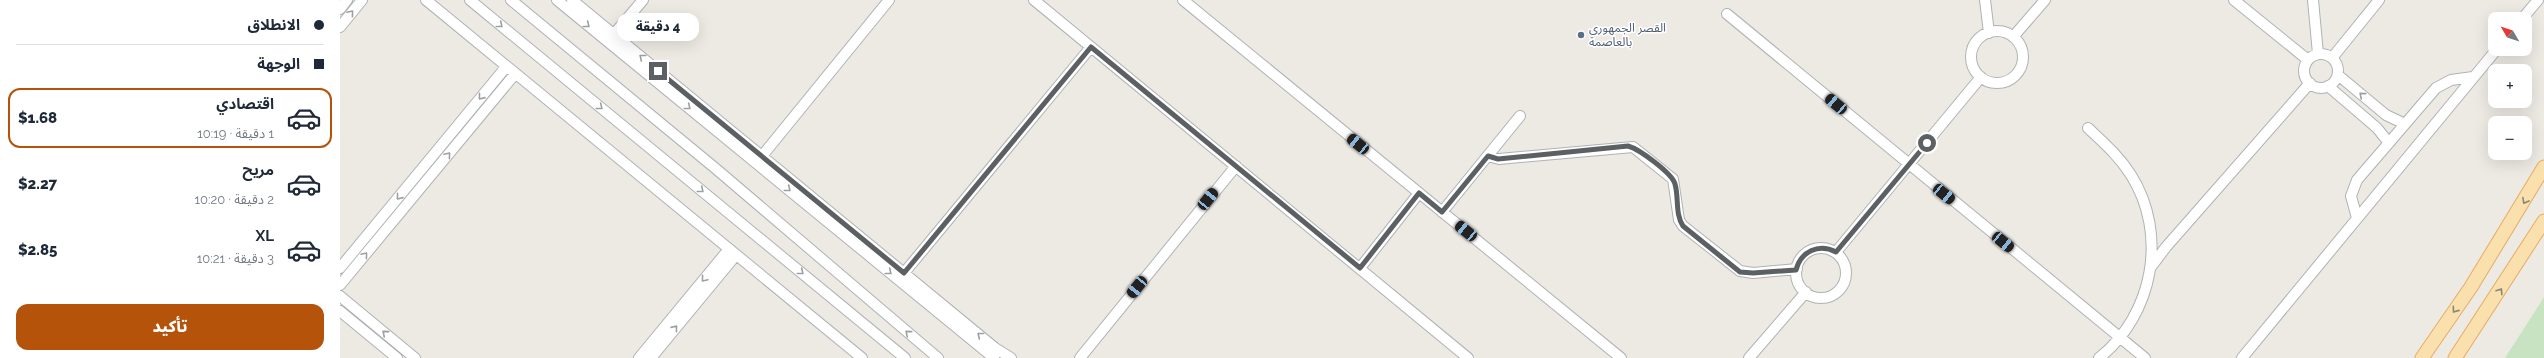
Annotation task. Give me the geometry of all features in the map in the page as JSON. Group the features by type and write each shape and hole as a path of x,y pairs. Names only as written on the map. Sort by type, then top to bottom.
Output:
{"main road":[{"path":"2422,358 2471,287 2544,167"},
{"path":"2455,358 2544,221"}],"street":[{"path":"340,9 347,0"},
{"path":"340,27 362,0"},
{"path":"426,0 862,358"},
{"path":"470,0 905,358"},
{"path":"511,0 715,168 938,358"},
{"path":"557,0 994,358"},
{"path":"572,0 995,348 1011,358"},
{"path":"614,34 643,0"},
{"path":"762,156 889,0"},
{"path":"1034,0 1468,358"},
{"path":"1183,0 1621,358"},
{"path":"1985,0 1989,33"},
{"path":"2013,37 2045,0"},
{"path":"2234,0 2308,60"},
{"path":"2313,0 2318,54"},
{"path":"2332,58 2379,0"},
{"path":"2528,12 2538,0"},
{"path":"1727,14 2145,358"},
{"path":"1999,32 2013,37 2020,45 2023,54 2022,64 2017,73 2010,80 2000,83 1990,82 1981,77 1972,65 1972,50 1980,38 1989,33 1999,32"},
{"path":"904,273 1091,47"},
{"path":"2318,54 2332,58 2337,64 2338,75 2334,82 2328,86 2320,88 2310,83 2305,72 2308,60 2318,54"},
{"path":"2242,358 2491,56"},
{"path":"340,268 506,67"},
{"path":"340,285 515,74"},
{"path":"2338,75 2383,113 2393,120 2405,124"},
{"path":"1836,252 1981,77"},
{"path":"2357,218 2351,201 2352,188 2389,143 2440,85 2451,80 2473,77"},
{"path":"2151,267 2171,240 2310,83"},
{"path":"2328,86 2373,124 2389,143"},
{"path":"2373,124 2375,116 2383,113"},
{"path":"1442,212 1520,116"},
{"path":"2088,128 2116,155 2132,176 2147,212 2152,237 2151,267 2139,309 2120,338 2099,358"},
{"path":"1488,156 1498,159 1632,147 1673,179 1679,220 1683,226 1733,267 1749,273 1796,270"},
{"path":"1080,358 1236,166"},
{"path":"1360,268 1419,193"},
{"path":"2152,237 2161,240 2171,240"},
{"path":"1826,248 1836,252 1843,260 1846,270 1845,281 1841,288 1826,297 1815,297 1806,292 1799,284 1796,270 1803,256 1811,250 1826,248"},
{"path":"639,358 732,252"},
{"path":"651,358 732,252"},
{"path":"1749,358 1806,292"},
{"path":"340,296 415,358"},
{"path":"353,306 343,313 397,358"}],"green space":[{"path":"2544,297 2544,358 2505,358"}],"place":[{"name":"القصر الجمهوري بالعاصمة","path":"1581,35"}],"route":[{"path":"658,71 904,273 1091,47 1360,268 1419,193 1442,212 1488,156 1498,159 1628,146 1637,149 1670,176 1675,185 1679,220 1683,226 1736,270 1744,273 1753,273 1796,270 1803,256 1811,250 1816,248 1826,248 1836,252 1927,143"}]}
